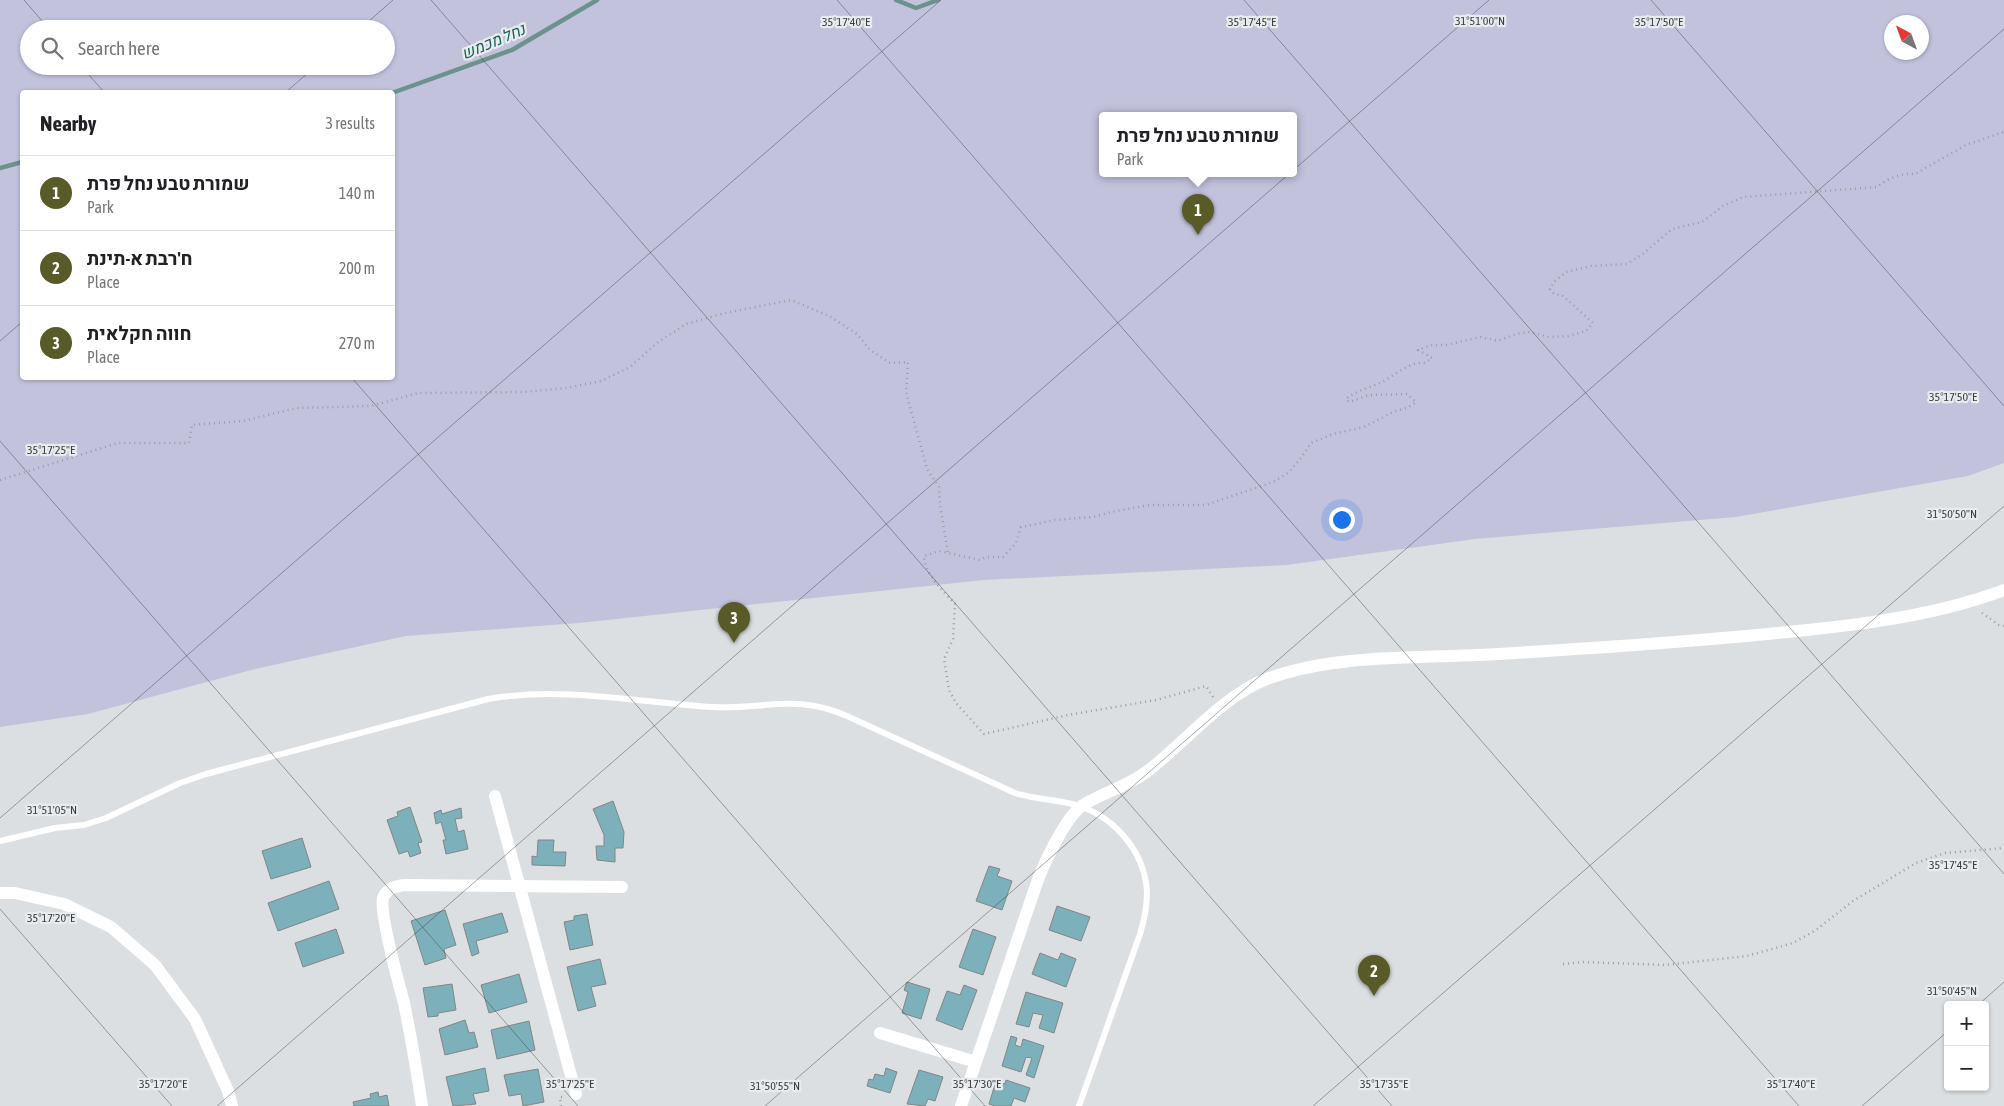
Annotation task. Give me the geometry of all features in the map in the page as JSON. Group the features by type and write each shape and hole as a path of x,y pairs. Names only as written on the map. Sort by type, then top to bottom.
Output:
{"street":[{"path":"961,1106 1042,869 1062,832 1081,806 1114,791 1147,772 1231,700 1265,679 1309,666 1364,661 1657,644 1802,631 1915,615 2004,590"},
{"path":"495,796 576,1094"},
{"path":"422,1106 406,1013 383,914 382,904 385,895 392,888 405,885 622,887"},
{"path":"0,894 15,893 64,904 111,927 156,965 195,1019 228,1091 232,1106"},
{"path":"880,1033 976,1062"}],"lane":[{"path":"0,841 106,818 180,784 212,772 475,701 500,696 589,694 687,705 735,708 790,702 820,706 847,716 1011,792 1028,797 1061,801 1081,806 1106,821 1127,840 1137,856 1144,874 1147,893 1146,913 1079,1106"}],"path":[{"path":"1220,709 1206,686 1131,705 1068,715 984,734 956,703 949,690 944,659 953,639 956,604 924,565 924,556 939,551 980,560 986,557 1003,557 1016,543 1020,526 1055,520 1092,517 1116,510 1150,505 1206,505 1273,482 1288,472 1311,443 1333,434 1364,427 1396,411 1407,408 1416,402 1407,394 1368,394 1349,402 1346,399 1352,394 1382,382 1401,370 1420,362 1425,363 1432,358 1418,350 1431,344 1446,345 1481,337 1498,341 1516,334 1530,332 1550,337 1568,336 1586,331 1592,323 1562,295 1554,294 1550,289 1554,282 1566,272 1590,266 1627,264 1644,253 1672,229 1702,222 1724,206 1743,197 1877,186 1886,180 1906,173 1915,174 1966,145 2004,132"},
{"path":"0,480 118,443 190,443 192,425 243,421 297,408 371,406 418,393 523,392 567,388 601,381 630,367 657,343 686,324 725,313 791,300 829,316 857,334 870,350 890,363 908,362 906,392 927,470 939,487 948,553"},
{"path":"1966,602 1999,625 2004,626"},
{"path":"1563,964 1584,962 1665,965 1747,956 1793,943 1816,930 1853,901 1916,863 1945,853 2004,848"}],"shaded area":[{"path":"0,0 2004,0 2004,463 1968,476 1736,517 1475,539 1287,565 984,580 579,623 406,636 255,669 88,714 0,727"}],"building":[{"path":"613,801 624,832 623,848 615,848 615,862 597,860 596,846 604,846 604,835 593,809"},
{"path":"410,807 422,842 418,843 421,853 410,857 408,851 399,854 387,820 398,816 397,812"},
{"path":"461,808 462,818 455,819 458,832 464,830 468,849 446,854 443,840 446,840 441,822 436,824 434,813 441,810 442,814"},
{"path":"302,838 311,867 271,879 262,851"},
{"path":"538,840 554,840 553,852 566,852 565,866 532,865 532,856 537,857"},
{"path":"989,866 1000,869 997,876 1012,881 1002,910 976,901"},
{"path":"329,881 339,909 278,931 268,903"},
{"path":"1057,906 1090,917 1081,941 1049,930"},
{"path":"445,910 456,945 444,949 446,958 425,965 411,921"},
{"path":"502,913 508,932 476,941 479,953 472,956 463,924"},
{"path":"587,914 593,945 570,950 564,922 574,920 574,916"},
{"path":"336,929 344,953 303,967 295,943"},
{"path":"973,929 996,937 983,975 959,967"},
{"path":"1040,953 1058,960 1061,953 1076,959 1066,987 1032,974"},
{"path":"600,959 606,984 591,987 596,1006 578,1011 567,967"},
{"path":"519,974 527,1002 489,1013 481,985"},
{"path":"907,982 930,989 921,1019 902,1013 908,992 904,990"},
{"path":"452,984 456,1010 428,1017 423,988"},
{"path":"964,985 977,990 962,1030 936,1020 947,991 960,995"},
{"path":"1026,992 1063,1003 1054,1033 1039,1028 1043,1015 1033,1013 1029,1027 1016,1024"},
{"path":"465,1020 469,1033 474,1032 478,1047 445,1055 439,1029"},
{"path":"529,1021 535,1050 497,1059 491,1030"},
{"path":"1011,1036 1017,1038 1015,1045 1021,1047 1023,1039 1044,1046 1034,1078 1026,1075 1032,1058 1026,1057 1021,1072 1002,1066"},
{"path":"485,1068 489,1091 473,1094 476,1104 453,1106 446,1077"},
{"path":"886,1068 897,1072 890,1093 867,1086 869,1079 873,1080 875,1074 884,1076"},
{"path":"538,1069 544,1102 523,1106 521,1094 509,1096 504,1075"},
{"path":"919,1070 943,1077 935,1101 928,1099 925,1106 907,1104"},
{"path":"1006,1080 1030,1088 1025,1102 1014,1098 1011,1106 989,1104 996,1081 1005,1084"},
{"path":"378,1092 379,1097 387,1095 389,1106 354,1106 353,1102 371,1098 370,1094"}],"waterway":[{"name":"נחל מכמש","path":"395,92 512,50 597,0"},
{"name":"נחל מכמש","path":"896,0 916,8 938,0"},
{"name":"נחל מכמש","path":"0,168 20,163"}],"place":[{"name":"שמורת טבע נחל פרת","path":"1198,235"},
{"name":"חווה חקלאית","path":"734,643"},
{"name":"ח'רבת א-תינת","path":"1374,996"}]}
